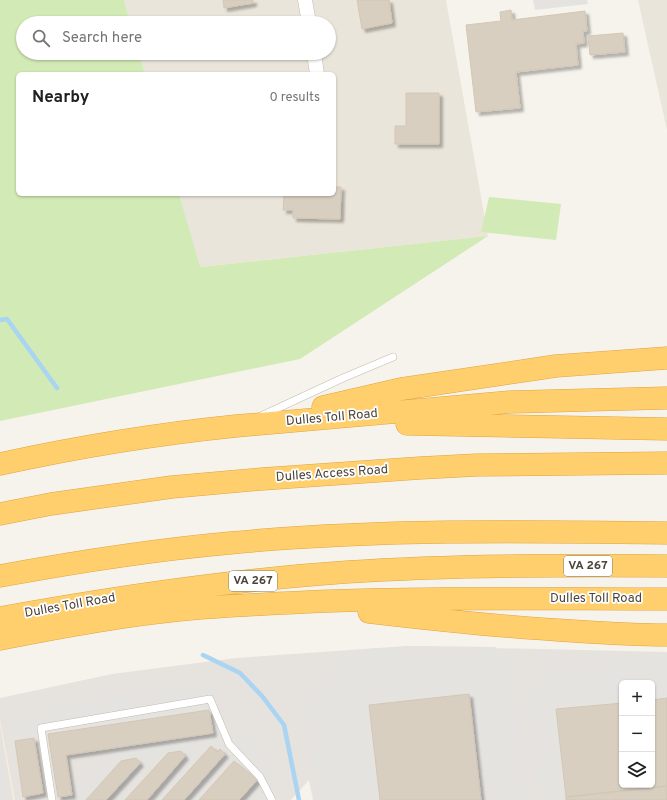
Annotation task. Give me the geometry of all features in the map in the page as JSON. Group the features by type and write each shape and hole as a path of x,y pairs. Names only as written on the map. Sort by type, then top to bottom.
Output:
{"highway":[{"path":"236,426 401,389 556,366 667,358"},
{"name":"Dulles Toll Road","path":"0,464 155,435 236,426 510,402 667,398"},
{"path":"236,426 305,424 425,424 667,429"},
{"path":"0,457 53,453"},
{"name":"Dulles Access Road","path":"0,514 52,504 158,488 270,479 477,465 667,463"},
{"path":"0,576 95,560 230,542 340,535 450,531 504,530 667,532"},
{"name":"Dulles Toll Road","path":"0,618 109,599 196,587 347,572 481,567 667,566"},
{"name":"Dulles Toll Road","path":"0,639 62,626 159,612 258,604 350,601 667,599"},
{"path":"258,604 361,611 468,623 540,629 641,635 667,635"},
{"path":"0,646 62,626"}],"street":[{"path":"305,0 307,16"},
{"path":"315,60 317,72"}],"lane":[{"path":"236,426 393,357"},
{"path":"52,800 41,728 210,699 229,744 260,777 272,800"}],"shaded area":[{"path":"124,0 446,0 488,236 199,267 180,196 336,196 336,72 144,72 141,60 336,60 336,16 128,16"},
{"path":"533,0 587,0 588,4 535,10"},
{"path":"638,0 667,0 667,130"},
{"path":"406,646 667,652 667,800 313,800 309,780 291,800 15,800 0,719 0,698 112,674 236,658"},
{"path":"421,646 496,647 497,656 512,656 528,800 481,800 469,694 369,706 380,800 320,800 303,713 313,689 333,665 351,650"},
{"path":"625,656 667,656 667,698 655,700 655,680 619,680 619,703 556,709 566,800 539,800 527,695 535,684 547,676 546,664"},
{"path":"213,682 232,743 259,733 275,800 245,800 255,789 254,788 243,800 235,800 254,779 233,760 197,800 178,800 222,751 217,747 214,749 209,744 159,800 141,800 156,783 163,784 202,740 197,742 162,782 181,755 176,749 164,750 120,800 103,800 138,761 133,756 122,758 84,800 42,800 31,737 14,740 11,724 46,718 48,714 47,706","holes":["206,709 209,730 115,745 71,794 57,796 47,733"]},
{"path":"0,719 15,800 0,800"},
{"path":"0,725 13,800 0,800"}],"green space":[{"path":"0,0 124,0 128,16 16,16 16,60 141,60 144,72 16,72 16,196 180,196 200,267 488,236 300,359 0,421"},
{"path":"489,197 561,204 556,240 481,232"}],"building":[{"path":"223,0 253,0 253,3 224,8"},
{"path":"357,0 389,0 392,23 362,29"},
{"path":"511,10 512,20 585,11 587,31 583,31 584,43 576,44 578,65 516,72 520,108 476,112 466,25 501,21 500,12"},
{"path":"623,33 625,52 590,55 588,36"},
{"path":"406,93 439,93 439,144 395,144 395,126 406,126"},
{"path":"336,187 341,187 340,219 293,218 293,210 283,210 284,196 336,196"},
{"path":"469,694 481,800 380,800 369,705"},
{"path":"667,698 667,786 655,787 655,716 655,700"},
{"path":"619,703 619,788 649,788 566,797 556,709"},
{"path":"209,710 213,733 66,755 72,795 58,797 48,734"},
{"path":"34,738 43,793 23,797 15,741"},
{"path":"211,746 217,752 220,749 225,754 184,800 162,800"},
{"path":"181,751 185,756 147,800 125,800 168,753"},
{"path":"136,758 140,763 106,800 86,800 121,761"},
{"path":"234,761 257,780 239,800 199,800"},
{"path":"667,786 667,800 566,800 566,797"}],"waterway":[{"path":"0,320 7,319 57,388"},
{"path":"203,655 240,673 262,696 284,725 299,800"}]}
